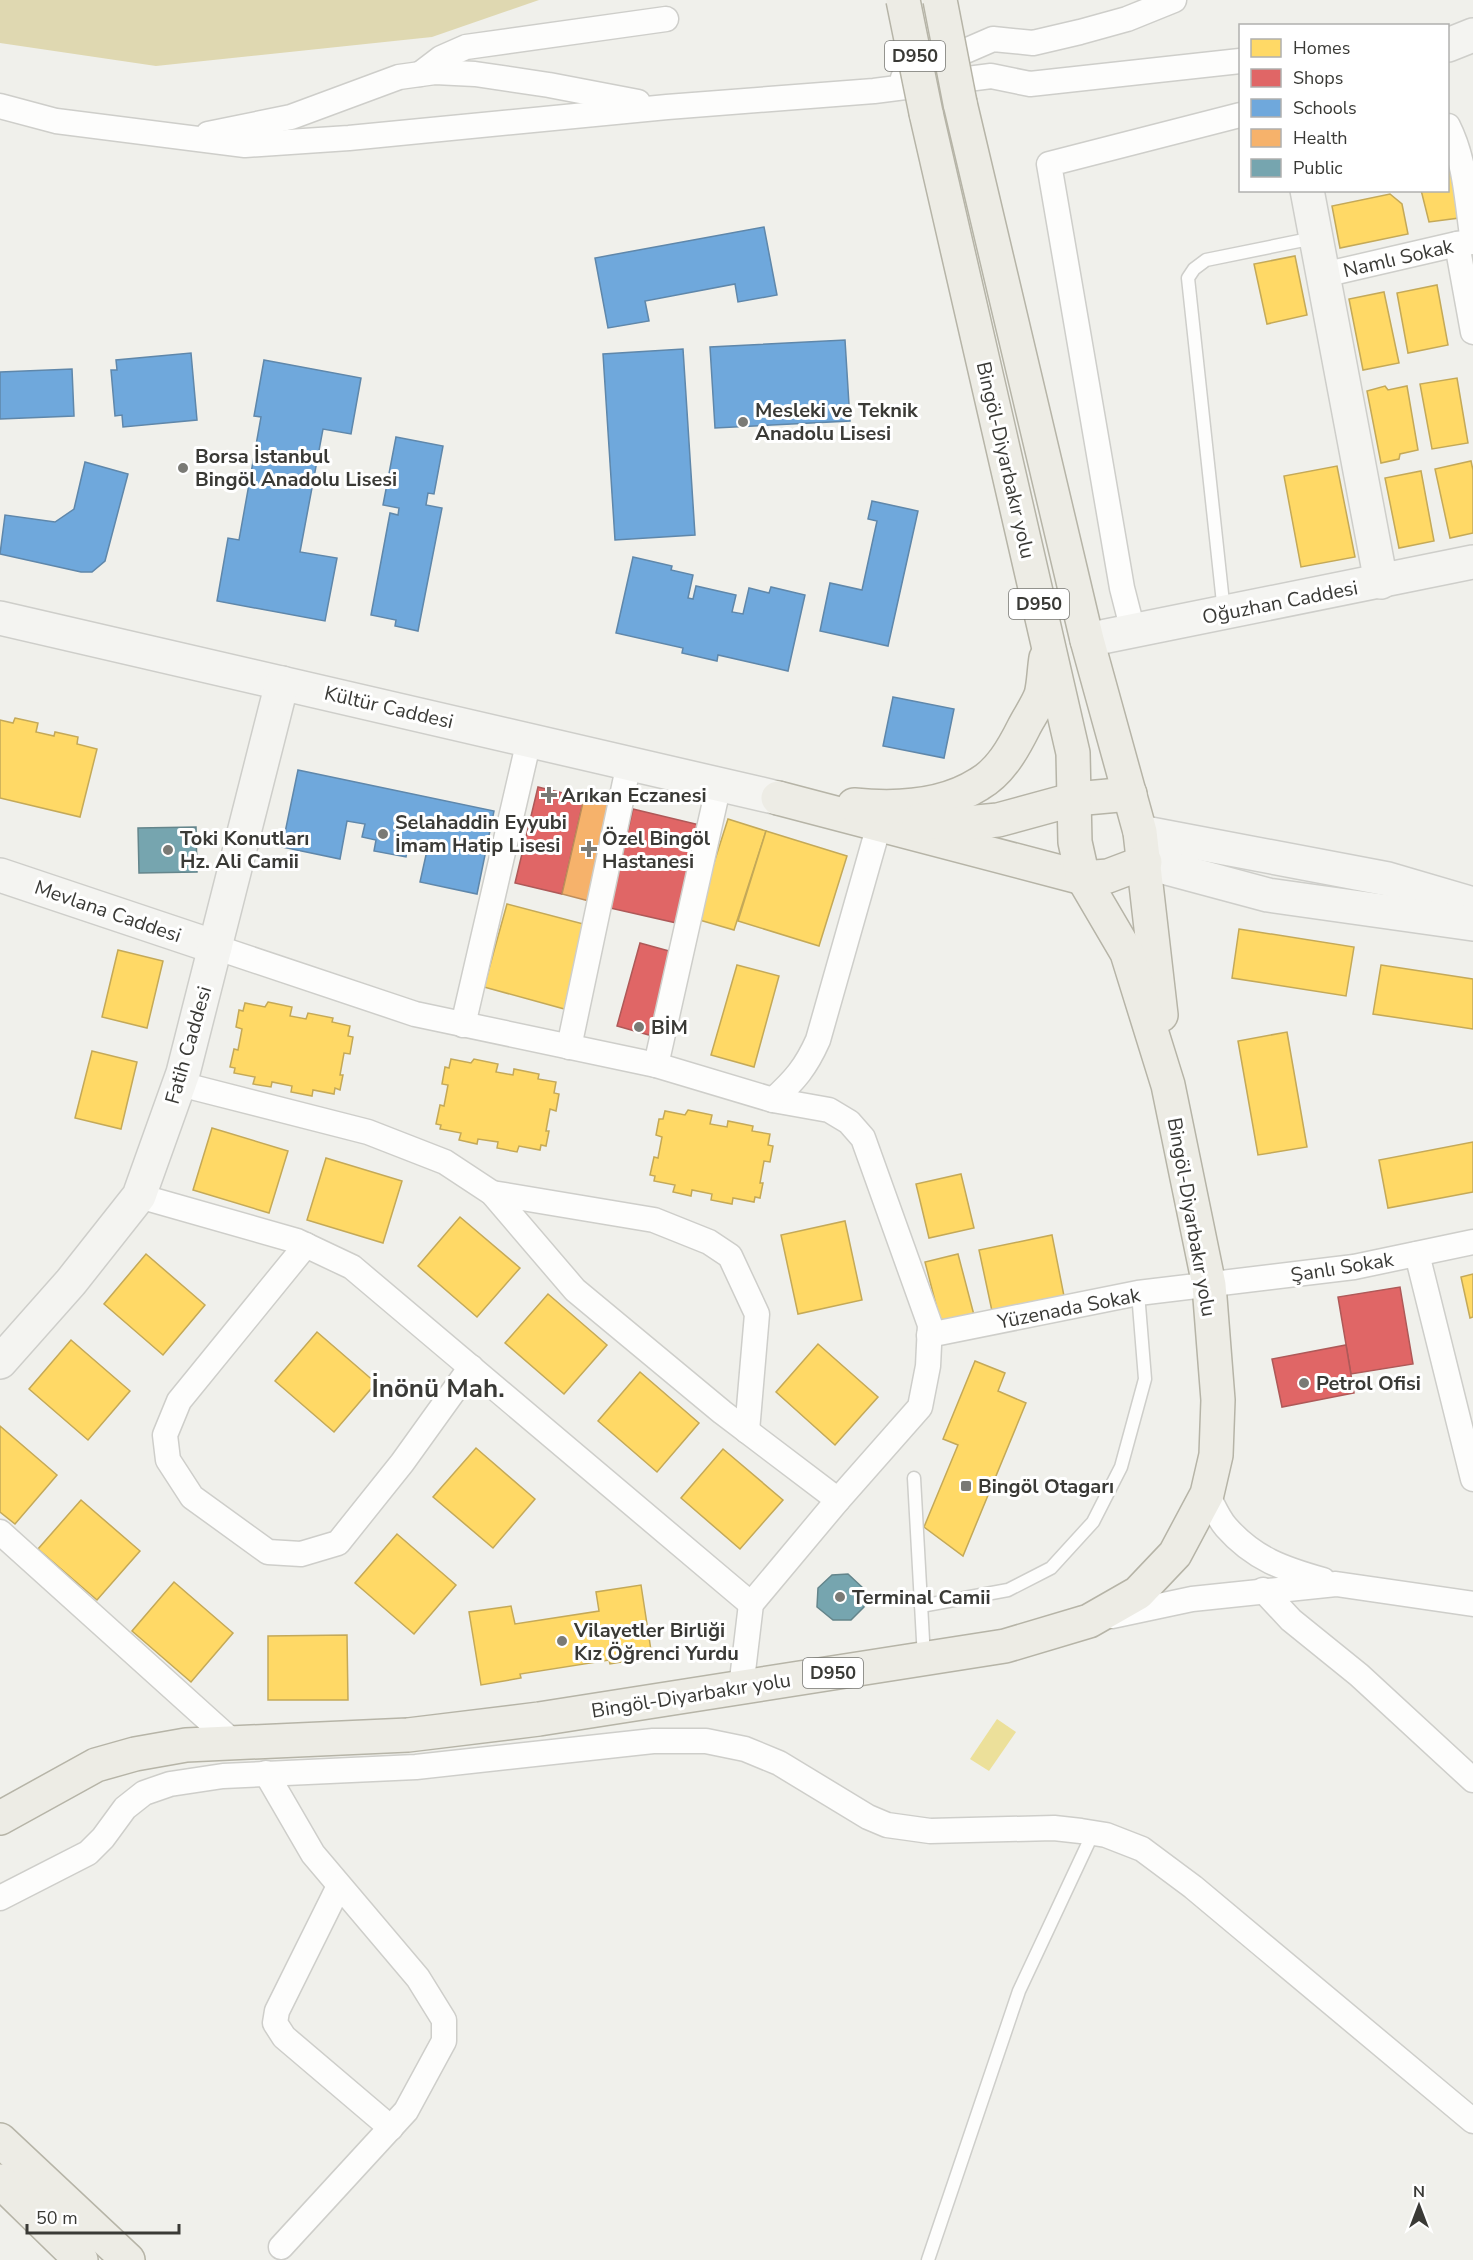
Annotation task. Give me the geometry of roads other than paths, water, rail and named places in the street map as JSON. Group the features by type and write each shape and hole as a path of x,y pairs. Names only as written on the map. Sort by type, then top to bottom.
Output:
{"main road":[{"name":"Bingöl-Diyarbakır yolu","path":"903,0 926,113 1073,753 1075,842 1083,878 1127,953 1168,1085"},
{"name":"Bingöl-Diyarbakır yolu","path":"0,1818 96,1765 135,1754 176,1747 233,1742 408,1735 539,1719 1005,1646 1089,1621 1138,1593 1175,1554 1207,1494 1216,1455 1218,1400 1209,1285 1168,1085 1143,847 1087,640 960,104 940,0"},
{"path":"778,798 887,808 920,804 958,795 980,784 996,771 1009,754 1041,695 1048,644"},
{"path":"778,798 956,824 998,820 1075,800 1130,794"},
{"path":"778,798 1083,878 1108,876 1143,847"},
{"path":"0,2140 128,2260"},
{"path":"0,2181 81,2260"}],"street":[{"path":"874,91 993,39 1033,43 1080,33 1127,19 1174,0"},
{"path":"419,74 441,58 466,47 666,19"},
{"path":"1449,45 1473,35"},
{"path":"0,106 56,121 245,145 349,138 874,91 991,76 1030,84 1239,61"},
{"path":"188,138 291,117 399,77 435,72 475,74 549,85 667,108"},
{"path":"1133,631 1122,588 1049,164 1239,115"},
{"path":"1449,128 1463,174 1473,332"},
{"path":"1307,192 1381,582"},
{"name":"Namlı Sokak","path":"1323,275 1468,243"},
{"name":"Oğuzhan Caddesi","path":"1087,640 1473,562"},
{"name":"Kültür Caddesi","path":"0,618 778,798"},
{"name":"Fatih Caddesi","path":"0,1362 70,1282 139,1196 180,1084 282,683"},
{"path":"463,1025 529,740"},
{"path":"568,1047 629,763"},
{"path":"656,1065 719,784"},
{"path":"773,1100 807,1065 818,1041 879,825"},
{"path":"1143,847 1388,879 1473,904"},
{"path":"1143,847 1268,895 1473,924"},
{"name":"Mevlana Caddesi","path":"0,875 215,947"},
{"path":"215,947 415,1014 656,1065 773,1100 829,1110 849,1122 863,1138 930,1325 928,1366 920,1407 751,1604 741,1688"},
{"path":"180,1084 368,1132 445,1162 492,1193 574,1290 747,1431 838,1500"},
{"path":"492,1193 654,1220 709,1242 730,1256 758,1314 747,1431"},
{"path":"139,1196 297,1241 352,1267 751,1604"},
{"name":"Şanlı Sokak","path":"1209,1285 1354,1268 1473,1242"},
{"path":"306,1245 179,1401 165,1435 168,1460 192,1497 268,1552 301,1554 338,1543 402,1463 471,1367"},
{"path":"1417,1254 1473,1479"},
{"name":"Yüzenada Sokak","path":"929,1335 1138,1293 1209,1285"},
{"path":"1207,1494 1225,1526 1254,1554 1286,1569 1336,1584 1473,1604"},
{"path":"0,1532 233,1742"},
{"path":"1089,1621 1192,1599 1336,1584"},
{"path":"1263,1590 1291,1620 1359,1675 1473,1780"},
{"path":"0,1898 88,1853 103,1838 125,1808 144,1793 170,1784 223,1776 266,1773 417,1767 653,1740 706,1741 745,1749 779,1763 887,1825 930,1831 1054,1828 1107,1835 1142,1849 1193,1887 1473,2121"},
{"path":"266,1773 313,1854 418,1978 444,2020 444,2042 406,2111 281,2247"},
{"path":"339,1886 277,2011 275,2023 284,2037 391,2128"}],"lane":[{"path":"1224,613 1188,278 1194,269 1206,260 1316,238"},
{"path":"921,1606 1008,1590 1051,1568 1093,1522 1121,1467 1145,1379 1138,1293"},
{"path":"914,1478 924,1659"},
{"path":"928,2260 1019,1991 1093,1833"}],"place":[{"name":"Mesleki ve Teknik Anadolu Lisesi","path":"743,422"},
{"name":"Borsa İstanbul Bingöl Anadolu Lisesi","path":"183,468"},
{"name":"Arıkan Eczanesi","path":"549,795"},
{"name":"Selahaddin Eyyubi İmam Hatip Lisesi","path":"383,834"},
{"name":"Özel Bingöl Hastanesi","path":"589,849"},
{"name":"Toki Konutları Hz. Ali Camii","path":"168,850"},
{"name":"BİM","path":"639,1027"},
{"name":"Petrol Ofisi","path":"1304,1383"},
{"name":"Bingöl Otagarı","path":"966,1486"},
{"name":"Terminal Camii","path":"840,1597"},
{"name":"Vilayetler Birliği Kız Öğrenci Yurdu","path":"562,1641"}],"district":[{"name":"İnönü Mah.","path":"438,1388"}]}
